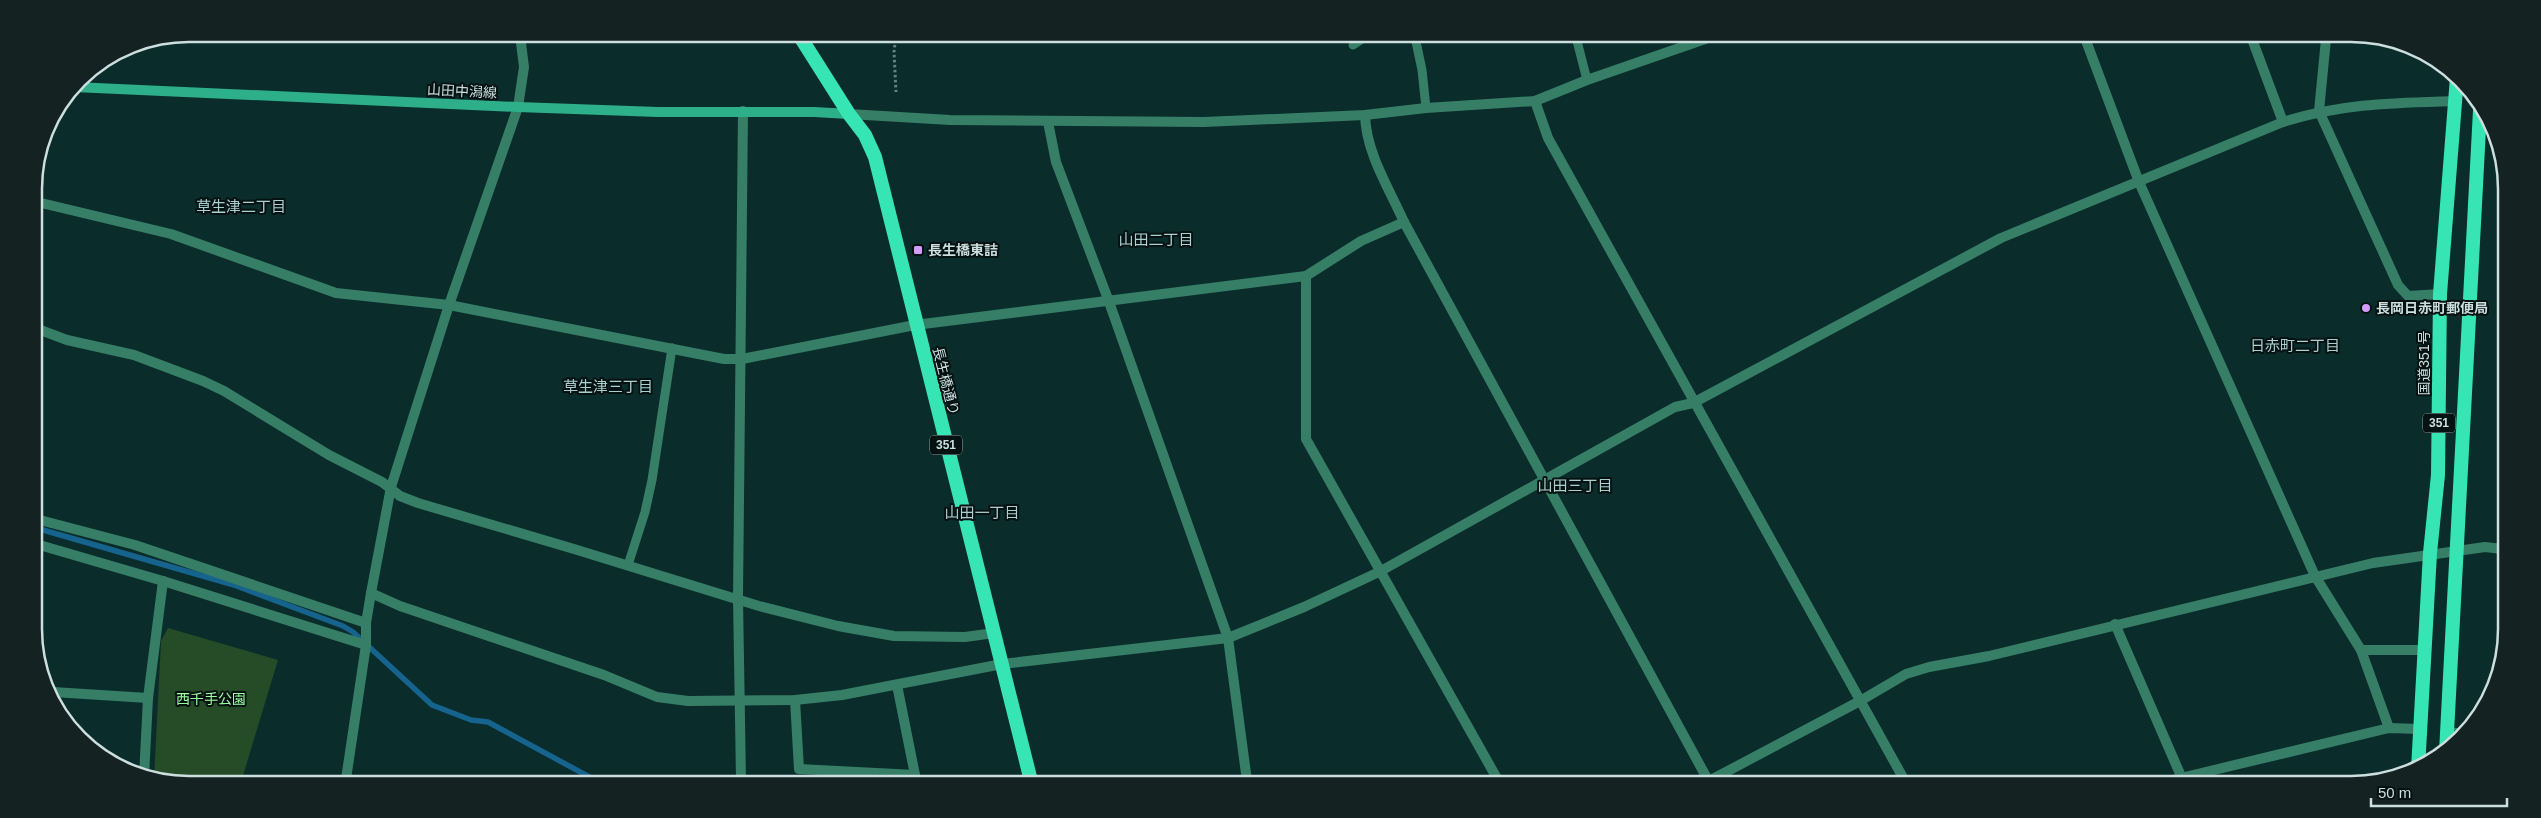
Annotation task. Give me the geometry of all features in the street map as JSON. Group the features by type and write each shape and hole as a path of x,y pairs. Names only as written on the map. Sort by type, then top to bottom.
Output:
{"highway":[{"name":"長生橋通り","path":"804,43 849,114 866,135 875,157 915,325 1030,776"},
{"name":"国道351号","path":"2418,759 2430,553 2438,475 2440,294 2457,86"},
{"name":"351","path":"2447,740 2480,117"}],"main road":[{"name":"山田中潟線","path":"84,87 658,112 743,111 849,114"}],"street":[{"path":"849,114 950,120 1204,122 1365,115 1426,108 1535,101 1588,80 1698,42"},
{"path":"2087,42 2139,182 2315,576 2361,650 2389,728"},
{"path":"2253,42 2283,122"},
{"path":"2326,42 2319,111 2398,285 2408,296 2440,294"},
{"path":"346,776 366,645 366,623 391,487 449,305 518,107 524,67 521,43"},
{"path":"1535,101 1548,138 1693,403 1902,775"},
{"path":"371,593 400,606 604,675 658,697 688,701 738,702 842,696 1002,664 1228,638 1304,607 1379,572 1674,407 1693,403 2001,238 2283,122 2319,111 2356,105 2456,101"},
{"path":"741,776 738,702 738,598 742,359 743,111"},
{"path":"1365,115 1366,130 1372,151 1404,222 1704,775"},
{"path":"1048,122 1056,162 1108,299 1228,638 1246,776"},
{"path":"43,208 171,234 336,293 449,305 724,359 742,359 915,325 1108,299 1306,276 1361,241 1404,222"},
{"path":"1306,276 1306,439 1379,572 1495,775"},
{"path":"43,331 67,340 134,355 210,384 309,444 391,487 400,496 418,503 738,598 759,606 829,624 894,636 965,637 994,633"},
{"path":"42,521 135,545 366,623"},
{"path":"42,546 163,581 366,645"},
{"path":"1721,775 1860,701 1906,674 1928,667 1989,656 2315,576 2430,553 2485,547 2498,549"},
{"path":"144,768 148,698 163,581"},
{"path":"2115,624 2180,775"},
{"path":"2361,650 2425,650"},
{"path":"897,685 915,776"},
{"path":"57,692 148,698"},
{"path":"795,700 799,769 885,776"},
{"path":"2206,775 2389,728 2420,729"},
{"path":"2448,732 2456,733"}],"lane":[{"path":"1352,45 1356,42"},
{"path":"1417,42 1426,108"},
{"path":"1577,42 1588,80"},
{"path":"628,565 652,480 672,348"}],"path":[{"path":"895,43 896,92"}],"green space":[{"name":"西千手公園","path":"168,628 278,660 243,776 189,776 154,772 161,641"}],"waterway":[{"path":"42,530 234,585 343,626 353,632 432,705 471,720 488,722 587,776"}],"place":[{"name":"長生橋東詰","path":"918,250"},
{"name":"長岡日赤町郵便局","path":"2366,308"}],"district":[{"name":"草生津二丁目","path":"241,206"},
{"name":"山田二丁目","path":"1156,239"},
{"name":"日赤町二丁目","path":"2295,345"},
{"name":"草生津三丁目","path":"608,386"},
{"name":"山田三丁目","path":"1575,485"},
{"name":"山田一丁目","path":"982,512"}]}
